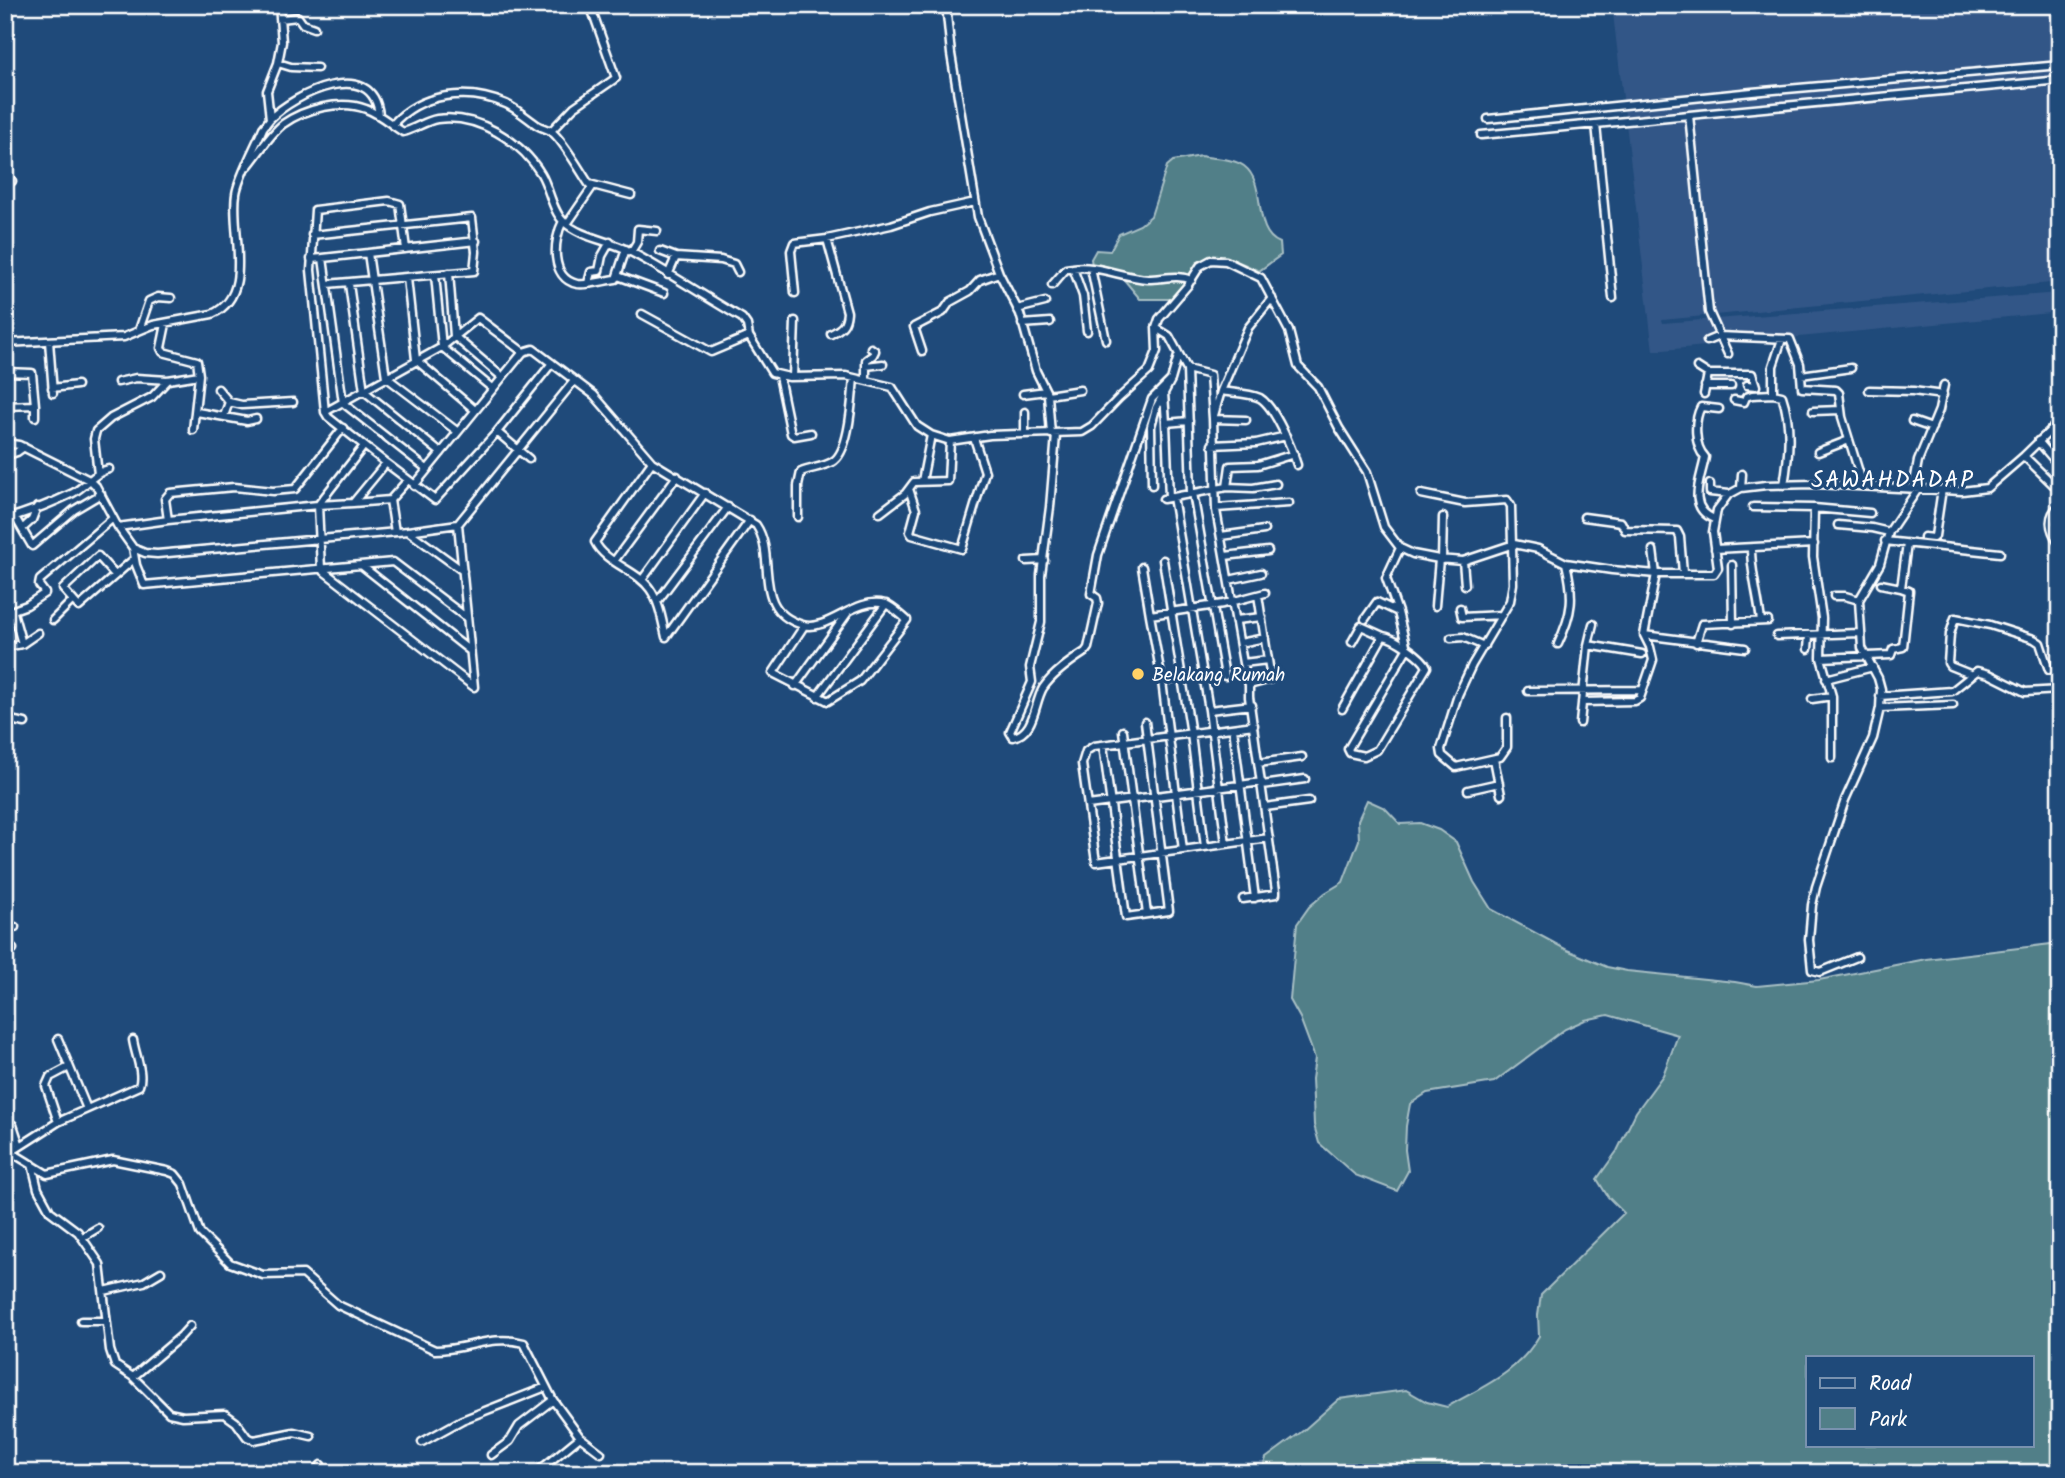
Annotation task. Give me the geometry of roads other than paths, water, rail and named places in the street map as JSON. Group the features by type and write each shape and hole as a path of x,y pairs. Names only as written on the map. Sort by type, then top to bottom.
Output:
{"street":[{"path":"270,119 267,91 278,63 282,42 279,5"},
{"path":"551,131 574,107 617,77 590,5"},
{"path":"946,5 951,54 978,217 999,273 1017,309 1035,371 1047,393 1053,435 1041,575 1041,622 1030,667 1032,682 1010,732 1013,737 1024,733 1034,716 1043,687 1088,648 1098,603 1097,598 1091,595 1098,555 1152,399 1171,380"},
{"path":"281,19 298,17 303,24 314,27"},
{"path":"278,63 291,67 317,68"},
{"path":"1481,135 1689,115 1752,101 2060,65"},
{"path":"1488,119 2060,79"},
{"path":"5,343 124,337 139,330 220,310 229,302 239,263 236,194 270,119 288,103 312,89 344,84 362,88 372,94 378,104 379,115"},
{"path":"392,125 417,104 437,97 464,94 507,104 540,127 551,131 589,184 631,195"},
{"path":"248,166 282,125 309,112 343,104 363,107 404,132 428,121 447,118 474,123 503,136 526,155 540,172 565,222 579,232 628,251 742,318 747,324 749,336 775,377 791,434 794,436 811,433"},
{"path":"1689,115 1709,312 1728,354"},
{"path":"1596,124 1614,298"},
{"path":"593,186 557,235 559,270 565,278 578,284 613,279 618,275 628,251 638,242 638,229 657,231"},
{"path":"406,249 402,207 394,202 315,210 311,259 325,412 407,481 435,500 497,432 552,363"},
{"path":"795,293 791,251 793,244 891,225 930,212 975,202"},
{"path":"312,235 472,218 476,241 474,271 327,284"},
{"path":"827,239 847,312 842,328 831,334"},
{"path":"311,259 476,241"},
{"path":"588,283 591,272 599,271 602,256 610,242"},
{"path":"660,251 677,257 721,260 734,264 738,272"},
{"path":"368,253 386,377 458,432"},
{"path":"668,275 677,257"},
{"path":"323,258 343,403 427,469"},
{"path":"775,377 855,378 895,389 917,426 931,435 950,441 1082,432 1089,429 1149,371 1157,351 1156,328 1163,312 1192,280 1200,266 1216,260 1226,261 1261,278 1289,331 1298,366 1318,387 1371,481 1377,509 1387,534 1400,548 1413,554 1464,561 1514,544 1538,549 1566,563 1656,574 1716,573 1718,568 1714,519 1723,501 1741,488 1784,485 1863,485 1962,491 1987,488 2060,421"},
{"path":"1052,285 1062,272 1085,266 1145,279 1177,276 1192,280"},
{"path":"1073,268 1083,296 1087,331"},
{"path":"1091,268 1106,340"},
{"path":"449,273 454,336 502,377"},
{"path":"922,351 914,327 943,312 950,302 970,291 980,280 999,273"},
{"path":"435,275 442,347 493,389"},
{"path":"618,275 664,293"},
{"path":"407,278 416,360 475,410"},
{"path":"349,284 364,391 440,453"},
{"path":"139,330 149,301 158,297 171,298"},
{"path":"1213,419 1248,328 1272,299"},
{"path":"1017,309 1045,302"},
{"path":"642,314 711,352 749,336"},
{"path":"325,412 442,347 478,318 523,352"},
{"path":"793,377 795,321"},
{"path":"1022,324 1050,322"},
{"path":"166,324 162,350 168,354 196,359 199,375 193,430"},
{"path":"1156,328 1169,336 1187,369 1192,493 1225,676"},
{"path":"1707,341 1719,336 1791,341 1800,364 1803,389 1838,391 1863,485"},
{"path":"1773,391 1773,366 1782,339"},
{"path":"49,341 53,391 76,385"},
{"path":"866,380 866,360 874,351 871,348"},
{"path":"414,486 523,352 533,349 594,395 652,461 750,520 761,533 766,554 767,589 783,614 804,626 826,622 850,609 886,604 907,620 860,681 832,700 817,697 773,673 804,626"},
{"path":"1152,485 1151,426 1156,408 1171,380 1178,356"},
{"path":"866,366 883,364"},
{"path":"1697,367 1708,374 1752,373 1756,386"},
{"path":"1801,375 1852,368"},
{"path":"1187,369 1210,375 1216,508 1243,663 1250,685 1276,893 1243,899"},
{"path":"5,372 32,373 35,417"},
{"path":"1704,394 1708,374"},
{"path":"118,382 141,377 168,380 199,375"},
{"path":"798,517 801,472 834,461 839,456 847,434 855,378"},
{"path":"97,474 94,439 99,427 152,397 168,380"},
{"path":"133,548 157,554 458,524 573,381"},
{"path":"1747,384 1782,396 1787,417 1788,457 1784,485"},
{"path":"1857,957 1820,972 1812,970 1811,913 1816,887 1836,825 1873,738 1880,708 1880,684 1862,648 1859,600 1880,564 1889,532 1915,488 1918,461 1932,428 1944,385"},
{"path":"1705,386 1731,386"},
{"path":"218,388 229,402 242,405 293,402"},
{"path":"1023,394 1080,390"},
{"path":"1869,390 1943,395"},
{"path":"1222,391 1260,399 1281,424 1297,466"},
{"path":"1734,400 1744,402 1746,397 1773,391"},
{"path":"1164,393 1169,498 1193,610 1226,844"},
{"path":"225,416 229,402"},
{"path":"5,405 35,405"},
{"path":"1714,519 1703,513 1698,506 1698,491 1705,457 1698,447 1696,419 1701,407 1719,409"},
{"path":"1813,411 1841,410"},
{"path":"197,412 247,421 256,419"},
{"path":"1025,412 1025,434"},
{"path":"1213,419 1246,420"},
{"path":"1166,423 1189,421"},
{"path":"1912,421 1932,428"},
{"path":"168,520 165,499 170,493 234,487 273,491 295,489 343,428"},
{"path":"497,432 529,459"},
{"path":"922,481 931,435"},
{"path":"1212,445 1256,443 1286,436"},
{"path":"909,489 916,510 910,532 912,535 962,549 985,472 974,438"},
{"path":"1818,452 1849,440"},
{"path":"880,513 915,482 948,481 950,441"},
{"path":"2038,441 2054,461"},
{"path":"5,443 24,447 91,481 133,548 134,559 146,586 396,563 467,618"},
{"path":"365,446 318,505 321,569 474,687 458,524"},
{"path":"5,456 18,453 24,447"},
{"path":"1227,487 1230,466 1258,465 1294,454"},
{"path":"2024,456 2060,491"},
{"path":"652,461 595,542 642,580 657,601 666,637 750,520"},
{"path":"353,503 386,463"},
{"path":"5,519 73,493 97,474 110,469"},
{"path":"1741,488 1742,474"},
{"path":"615,560 677,476"},
{"path":"118,527 318,505 390,500 407,481"},
{"path":"1169,498 1215,488 1253,488 1276,484"},
{"path":"1710,484 1710,492 1731,494"},
{"path":"1924,537 1936,536 1942,489"},
{"path":"642,580 705,493"},
{"path":"15,517 32,546 74,510 101,494"},
{"path":"1422,494 1465,503 1507,500 1511,506 1514,544 1510,601 1458,695 1440,752 1456,767 1494,759 1505,752 1507,747 1507,718"},
{"path":"390,500 395,532"},
{"path":"1216,508 1289,503"},
{"path":"2060,505 2052,513 2050,525 2060,545"},
{"path":"657,601 728,507"},
{"path":"1753,507 1814,508 1870,513"},
{"path":"22,529 32,520 37,508"},
{"path":"1814,508 1813,557 1822,618 1821,658 1832,696 1832,758"},
{"path":"1436,606 1443,517"},
{"path":"1584,517 1621,522 1625,530 1677,531 1680,537 1683,573"},
{"path":"5,613 13,612 45,593 38,585 40,580 113,518"},
{"path":"1838,526 1889,532"},
{"path":"1221,536 1264,530"},
{"path":"408,531 463,571"},
{"path":"1885,541 2000,553"},
{"path":"1715,549 1814,544"},
{"path":"1901,588 1907,544"},
{"path":"1352,642 1361,626 1388,636 1407,649 1427,664 1424,674 1377,750 1364,756 1355,755 1348,749 1407,649 1386,578 1400,548"},
{"path":"1696,643 1702,624 1765,621 1752,577 1751,548"},
{"path":"1582,702 1639,699 1653,660 1644,635 1656,574 1653,550"},
{"path":"1226,556 1268,551"},
{"path":"115,575 98,556 63,589 79,607 134,559"},
{"path":"1026,561 1044,560"},
{"path":"1163,560 1191,734 1205,848"},
{"path":"1464,561 1465,585"},
{"path":"1558,645 1573,600 1566,563"},
{"path":"361,565 470,651"},
{"path":"1732,565 1733,624"},
{"path":"1142,567 1162,681 1182,850"},
{"path":"1229,580 1261,573"},
{"path":"1821,658 1891,655 1893,649 1903,647 1909,591 1881,584"},
{"path":"1150,615 1193,610 1261,594 1271,679 1250,685"},
{"path":"1834,596 1859,600"},
{"path":"53,620 74,600"},
{"path":"1364,619 1377,602 1398,612"},
{"path":"817,697 886,604"},
{"path":"864,606 877,617"},
{"path":"1460,608 1462,617 1502,615"},
{"path":"795,686 850,609"},
{"path":"13,612 22,644"},
{"path":"1236,620 1262,617"},
{"path":"1970,674 1948,663 1950,634 1955,618 1990,625 2034,639 2040,643 2049,670"},
{"path":"1580,723 1588,645 1593,624"},
{"path":"5,647 22,644 38,633"},
{"path":"1777,636 1860,633"},
{"path":"1644,635 1745,649"},
{"path":"1342,709 1383,636"},
{"path":"1808,649 1809,636"},
{"path":"1451,638 1463,637 1484,646"},
{"path":"1240,643 1265,638"},
{"path":"1588,645 1642,653"},
{"path":"1243,663 1268,660"},
{"path":"1826,679 1873,667"},
{"path":"1880,696 1952,691 1977,671 2025,692 2060,690"},
{"path":"1162,681 1203,676"},
{"path":"1528,691 1642,690"},
{"path":"1812,699 1832,696"},
{"path":"1209,710 1252,705"},
{"path":"1880,708 1953,705"},
{"path":"5,719 25,723"},
{"path":"1103,745 1126,917 1169,911 1145,722"},
{"path":"1254,726 1094,746 1084,755 1083,764 1088,805 1096,862 1269,838"},
{"path":"1234,728 1255,898"},
{"path":"1123,731 1147,914"},
{"path":"1259,763 1302,757"},
{"path":"1494,759 1501,795"},
{"path":"1088,805 1219,787 1305,779"},
{"path":"1468,790 1499,783"},
{"path":"1265,807 1309,801"},
{"path":"5,926 15,927"},
{"path":"5,947 13,949"},
{"path":"58,1039 87,1109"},
{"path":"8,1152 58,1122 139,1087 142,1083 141,1073 133,1040"},
{"path":"58,1122 46,1086 50,1077 69,1067"},
{"path":"5,1122 13,1125 20,1146"},
{"path":"8,1152 49,1174 120,1160 175,1174 183,1184 200,1233 230,1263 263,1275 303,1275 338,1305 435,1350 496,1339 524,1343 553,1399 580,1437 601,1453"},
{"path":"32,1164 38,1189 50,1211 83,1237 100,1264 113,1363 133,1377 158,1405 175,1415 225,1414 236,1422 247,1437 254,1440 294,1432 311,1436"},
{"path":"83,1237 98,1228"},
{"path":"104,1292 144,1282 162,1272"},
{"path":"81,1321 106,1321"},
{"path":"133,1377 190,1326"},
{"path":"422,1442 461,1420 546,1387"},
{"path":"491,1455 510,1441 519,1426 553,1399"},
{"path":"536,1473 580,1437"},
{"path":"316,1473 321,1465"}],"place":[{"name":"Belakang Rumah","path":"1138,674"}],"district":[{"name":"SAWAHDADAP","path":"1893,479"}]}
